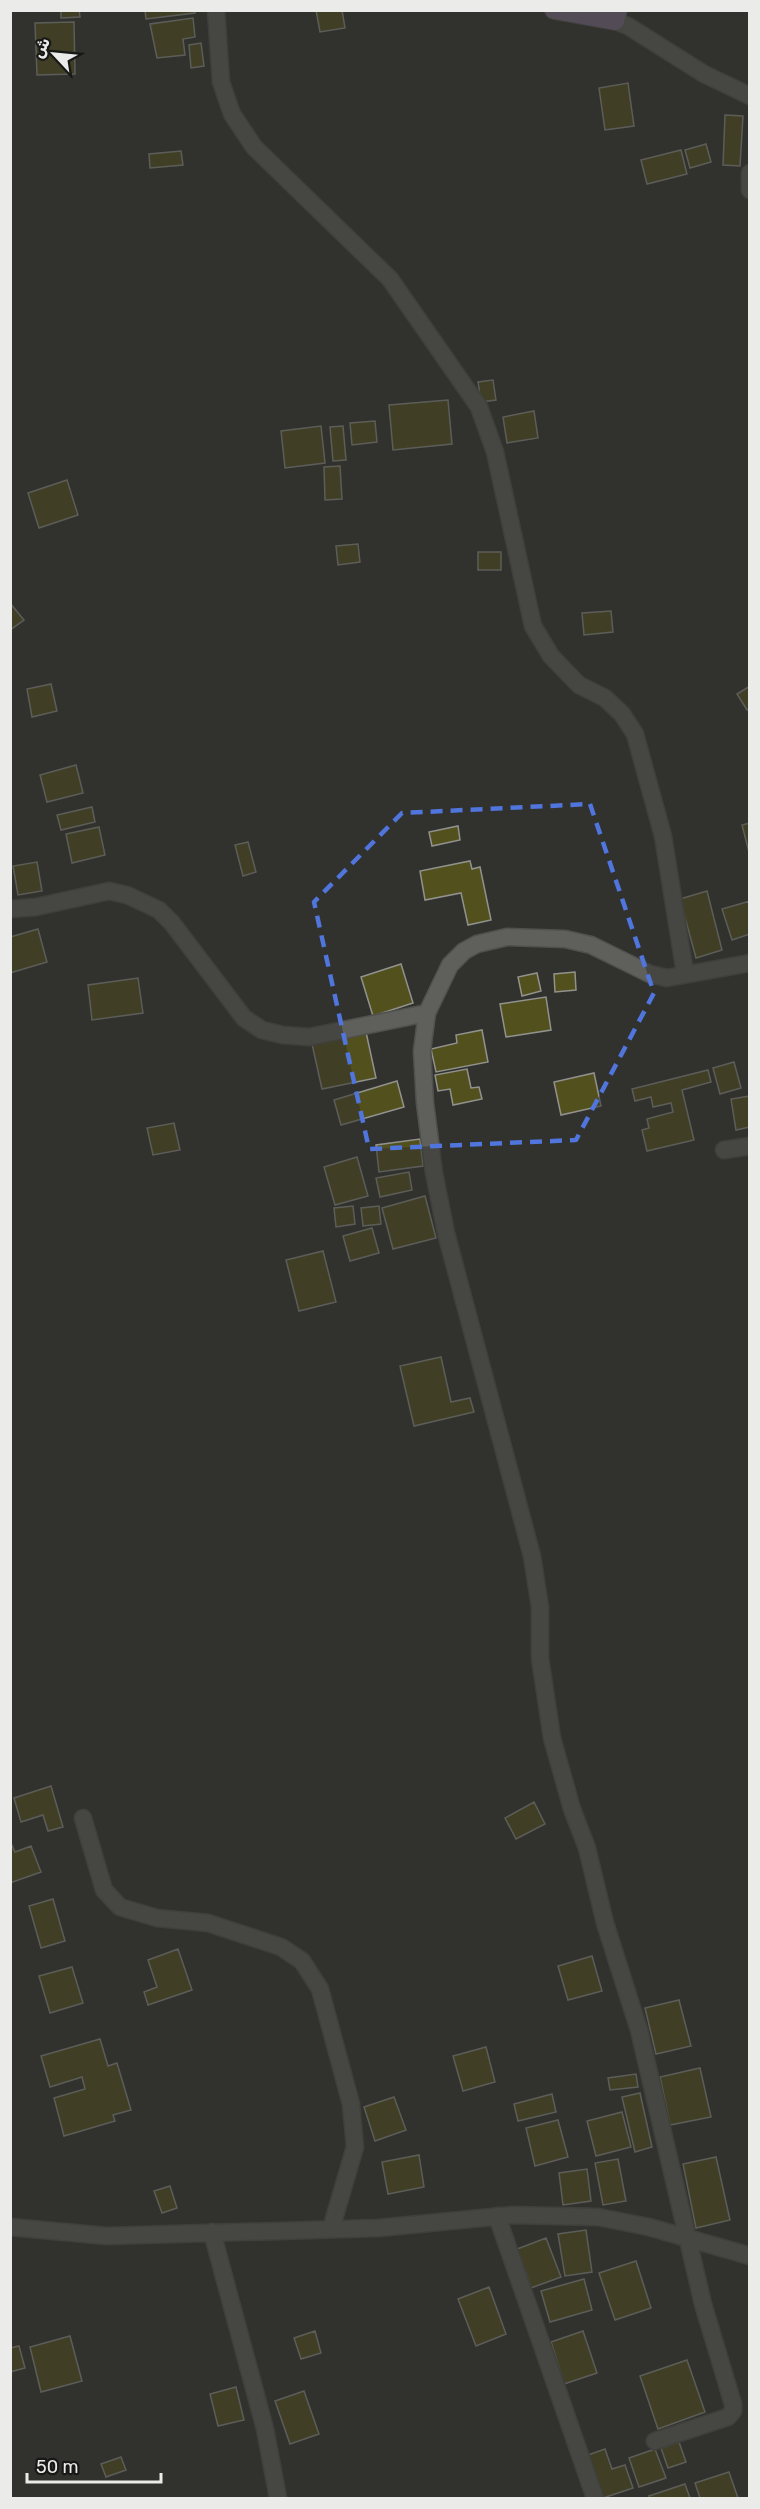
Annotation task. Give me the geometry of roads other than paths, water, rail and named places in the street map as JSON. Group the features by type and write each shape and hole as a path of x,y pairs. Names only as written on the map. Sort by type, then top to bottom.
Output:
{"street":[{"path":"216,10 221,82 232,114 254,147 390,279 479,407 495,452 533,626 551,656 579,685 605,698 622,714 635,734 663,836 685,973"},
{"path":"554,10 616,16 704,74 750,96"},
{"path":"750,173 750,190"},
{"path":"10,909 36,907 109,891 127,895 159,910 172,923 244,1018 262,1030 283,1035 309,1037 428,1012"},
{"path":"655,2441 728,2417 733,2411 730,2393 703,2304 639,2030 605,1923 586,1848 572,1809 552,1738 540,1658 540,1607 532,1556 446,1233 434,1173 425,1103 422,1051 428,1012 450,965 464,951 477,944 507,936 565,939 591,945 650,974 667,978 750,963"},
{"path":"724,1150 750,1146"},
{"path":"83,1818 105,1890 120,1907 158,1918 208,1923 281,1947 302,1961 320,1989 351,2104 355,2147 331,2229"},
{"path":"497,2216 595,2499"},
{"path":"10,2227 107,2236 378,2228 497,2216 598,2217 649,2227 750,2256"},
{"path":"212,2232 265,2429 278,2499"}]}
